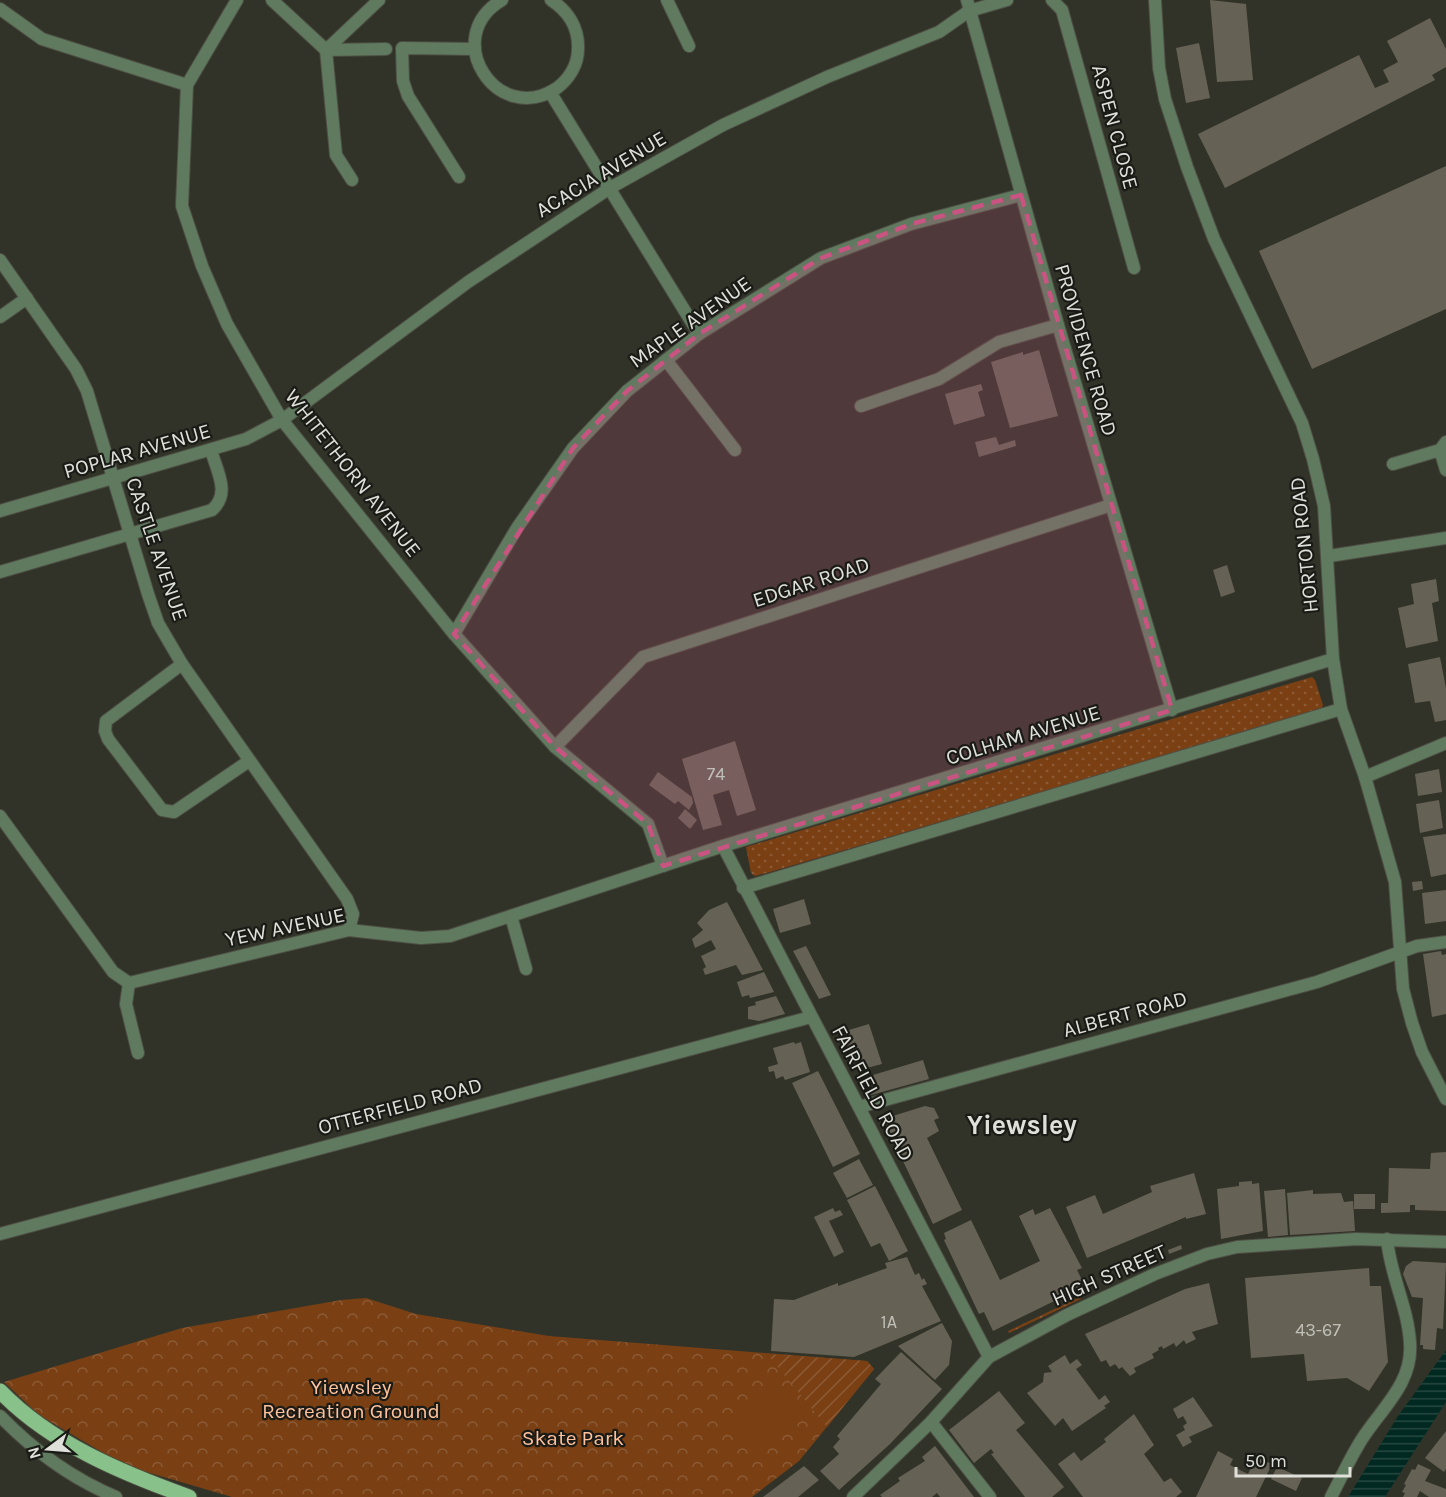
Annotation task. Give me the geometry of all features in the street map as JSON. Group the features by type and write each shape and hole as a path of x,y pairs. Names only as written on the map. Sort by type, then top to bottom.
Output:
{"main road":[{"path":"0,1391 27,1416 72,1445 106,1463 189,1497"}],"street":[{"name":"WHITETHORN AVENUE","path":"237,0 188,85 182,206 202,266 227,324 282,420 454,634 555,747 648,824 663,866"},
{"path":"272,0 326,50 336,155 352,180"},
{"path":"326,50 379,0"},
{"path":"502,0 489,10 480,22 475,49 483,73 501,91 525,97 550,92 566,80 574,68 578,47 572,20 563,9 550,0"},
{"path":"667,0 689,46"},
{"path":"968,5 1007,0"},
{"name":"ASPEN CLOSE","path":"1052,0 1062,10 1134,268"},
{"name":"HORTON ROAD","path":"1155,0 1159,68 1165,99 1207,222 1302,423 1324,506 1329,556 1333,659 1341,709 1365,777 1395,882 1403,989 1412,1023 1422,1052 1446,1099"},
{"name":"ACACIA AVENUE","path":"282,420 468,282 610,188 723,125 827,77 939,32 968,5"},
{"name":"PROVIDENCE ROAD","path":"968,5 1058,325 1172,710"},
{"path":"0,9 42,39 188,85"},
{"path":"459,177 408,96 403,81 402,48 475,49"},
{"path":"326,50 386,49"},
{"path":"550,92 699,334"},
{"name":"MAPLE AVENUE","path":"454,634 517,528 573,447 627,391 699,334 821,258 911,224 1021,195"},
{"name":"CASTLE AVENUE","path":"0,260 76,369 87,391 158,623 182,664 348,899 353,914 349,930"},
{"path":"0,317 27,298"},
{"path":"861,406 939,379 999,342 1058,325"},
{"path":"666,360 735,450"},
{"name":"POPLAR AVENUE","path":"0,511 246,439 282,420"},
{"path":"1393,464 1443,446 1446,470"},
{"path":"0,572 212,510 221,502 223,494 211,450"},
{"name":"EDGAR ROAD","path":"555,747 642,657 1111,505"},
{"path":"1329,556 1446,538"},
{"name":"COLHAM AVENUE","path":"723,846 1333,659"},
{"path":"182,664 106,721 105,731 108,739 162,810 168,813 174,812 249,761"},
{"path":"743,888 1341,709"},
{"path":"1365,777 1446,744"},
{"path":"0,816 113,972 129,983 126,1004 138,1053"},
{"name":"FAIRFIELD ROAD","path":"723,846 990,1357"},
{"name":"YEW AVENUE","path":"129,983 349,930 421,938 450,936 723,846"},
{"path":"511,916 526,969"},
{"name":"ALBERT ROAD","path":"859,1107 1317,982 1400,951 1446,942"},
{"name":"OTTERFIELD ROAD","path":"0,1234 811,1017"},
{"name":"HIGH STREET","path":"853,1497 931,1422 990,1357 1067,1315 1145,1278 1221,1250 1356,1239 1446,1242"},
{"path":"1331,1497 1361,1440 1399,1389 1409,1368 1410,1345 1407,1314 1389,1261 1387,1239"},
{"path":"0,1416 42,1456 78,1480 116,1497"},
{"path":"931,1422 990,1497"}],"highlighted area":[{"path":"1021,195 1172,710 663,866 648,824 555,747 454,634 573,448 627,391 699,334 821,258 911,224"}],"green space":[{"path":"1312,677 1323,705 1321,710 770,872 755,876 751,873 746,847"},
{"path":"1080,1297 1081,1299 1009,1333 1008,1331"},
{"name":"Yiewsley Recreation Ground","path":"366,1298 416,1314 549,1336 867,1361 874,1369 799,1461 752,1497 232,1497 133,1468 105,1454 39,1415 4,1382 182,1328 341,1300"},
{"path":"767,1354 867,1361 874,1369 827,1427"},
{"path":"779,1384 807,1415 755,1459 729,1427"}],"water":[{"path":"1446,1350 1446,1402 1385,1497 1348,1497 1398,1416"}],"building":[{"path":"1210,0 1246,4 1253,80 1217,82"},
{"path":"1430,18 1446,49 1446,67 1432,75 1435,80 1225,188 1198,134 1359,55 1375,88 1389,82 1383,70 1398,62 1387,41"},
{"path":"1199,43 1210,98 1186,103 1176,48"},
{"path":"1446,166 1446,309 1312,369 1259,251"},
{"path":"1039,350 1058,416 1010,428 991,362 1023,352 1023,355"},
{"path":"981,384 983,390 978,392 985,416 954,425 945,394"},
{"path":"996,437 999,445 1015,440 1016,446 979,457 975,442"},
{"path":"1227,565 1235,592 1221,597 1213,570"},
{"path":"1436,579 1439,601 1432,603 1438,641 1406,648 1398,608 1414,604 1411,584"},
{"path":"1440,657 1446,688 1446,720 1435,722 1430,701 1415,703 1408,664"},
{"path":"735,741 756,810 737,816 729,790 713,795 722,825 703,830 682,759"},
{"path":"1439,769 1442,792 1418,796 1415,774"},
{"path":"658,772 692,797 693,803 689,810 678,801 675,804 649,785"},
{"path":"1439,800 1443,828 1420,833 1416,804"},
{"path":"685,809 697,820 690,829 678,818"},
{"path":"1446,834 1446,874 1431,877 1423,837"},
{"path":"1422,881 1423,889 1413,891 1412,882"},
{"path":"1446,890 1446,921 1425,924 1422,893"},
{"path":"804,899 811,924 780,933 773,909"},
{"path":"727,902 763,970 742,975 736,965 705,975 703,969 706,967 701,956 716,949 711,940 695,948 692,939 703,930 697,923 709,910"},
{"path":"806,946 831,995 819,999 793,951"},
{"path":"1441,951 1442,955 1446,954 1446,1014 1432,1017 1423,954"},
{"path":"764,972 774,992 750,998 749,995 742,997 737,982"},
{"path":"776,996 785,1014 759,1021 748,1019 748,1007 756,1005 755,1002"},
{"path":"869,1024 882,1064 859,1070 839,1033"},
{"path":"794,1042 795,1044 801,1042 810,1072 785,1080 783,1076 776,1079 774,1071 769,1072 768,1067 778,1064 773,1048"},
{"path":"923,1060 929,1079 871,1095 863,1078"},
{"path":"818,1071 860,1154 833,1167 792,1083"},
{"path":"925,1106 934,1108 939,1118 934,1120 939,1131 927,1138 962,1210 933,1224 883,1119"},
{"path":"1446,1152 1446,1211 1415,1210 1415,1205 1410,1205 1410,1212 1381,1213 1381,1203 1388,1203 1389,1168 1430,1169 1431,1153"},
{"path":"859,1159 873,1185 847,1198 833,1173"},
{"path":"1194,1173 1206,1214 1186,1219 1186,1217 1087,1258 1066,1207 1095,1195 1103,1214 1152,1192 1150,1186"},
{"path":"1252,1181 1252,1184 1259,1183 1263,1231 1221,1239 1217,1189 1239,1186 1239,1182"},
{"path":"875,1186 908,1251 889,1261 880,1243 871,1247 847,1200"},
{"path":"1285,1189 1288,1235 1268,1237 1264,1191"},
{"path":"1313,1190 1313,1194 1341,1193 1344,1202 1353,1201 1355,1231 1290,1235 1287,1193"},
{"path":"1354,1194 1375,1194 1375,1209 1354,1209"},
{"path":"833,1208 835,1212 840,1210 843,1215 829,1221 844,1252 834,1257 814,1217"},
{"path":"1050,1208 1082,1268 1077,1270 1085,1286 993,1331 984,1312 979,1314 944,1240 946,1239 944,1233 971,1220 1000,1280 1040,1261 1019,1216 1033,1209 1035,1215"},
{"path":"1181,1245 1182,1249 1169,1254 1168,1250"},
{"path":"907,1257 915,1275 919,1273 922,1280 924,1278 927,1284 922,1286 941,1321 854,1357 771,1351 774,1299 794,1300 887,1268 885,1263"},
{"path":"1413,1261 1446,1263 1443,1329 1437,1328 1435,1350 1423,1349 1423,1345 1420,1345 1423,1298 1412,1297 1403,1274 1406,1266"},
{"path":"1369,1268 1370,1286 1381,1286 1388,1362 1369,1391 1347,1378 1307,1381 1304,1354 1251,1358 1245,1278"},
{"path":"1209,1283 1218,1324 1192,1332 1196,1339 1186,1344 1184,1340 1176,1347 1174,1343 1163,1349 1162,1346 1158,1348 1159,1350 1152,1354 1154,1358 1134,1368 1136,1372 1130,1376 1122,1367 1119,1369 1115,1364 1110,1367 1106,1360 1101,1362 1085,1334 1185,1289"},
{"path":"942,1323 952,1341 949,1365 935,1380 898,1346"},
{"path":"901,1352 942,1389 890,1444 839,1490 820,1471 839,1454 833,1447 840,1439 837,1436 881,1384 875,1379"},
{"path":"1065,1355 1070,1364 1077,1359 1082,1365 1076,1369 1099,1400 1105,1395 1110,1402 1104,1406 1106,1408 1072,1431 1063,1418 1055,1426 1027,1393 1043,1382 1044,1373 1052,1372 1048,1366"},
{"path":"999,1391 1025,1423 1016,1430 1064,1487 1052,1497 1025,1497 991,1454 994,1453 991,1449 974,1463 949,1430"},
{"path":"1193,1397 1213,1426 1189,1437 1192,1442 1183,1447 1176,1435 1185,1430 1183,1426 1187,1423 1183,1416 1178,1419 1173,1409"},
{"path":"1134,1414 1154,1445 1144,1454 1164,1482 1171,1478 1182,1492 1176,1497 1083,1497 1058,1464 1074,1452 1081,1461 1106,1442 1104,1439"},
{"path":"1446,1431 1446,1469 1444,1472 1425,1458"},
{"path":"935,1446 974,1497 940,1497 937,1493 932,1497 882,1497 880,1495 900,1481 898,1478 925,1461 922,1457"},
{"path":"1218,1451 1233,1459 1230,1465 1248,1474 1256,1457 1272,1464 1256,1497 1196,1497"},
{"path":"1418,1464 1431,1470 1425,1481 1446,1489 1446,1497 1429,1497 1420,1491 1417,1497 1403,1497 1405,1493 1402,1492 1406,1485 1404,1484 1412,1469 1415,1470"},
{"path":"804,1466 819,1480 798,1497 763,1497"},
{"path":"1277,1467 1302,1478 1296,1491 1271,1479"}],"district":[{"name":"Yiewsley","path":"1022,1125"}],"park label":[{"name":"Skate Park","path":"573,1438"}]}
